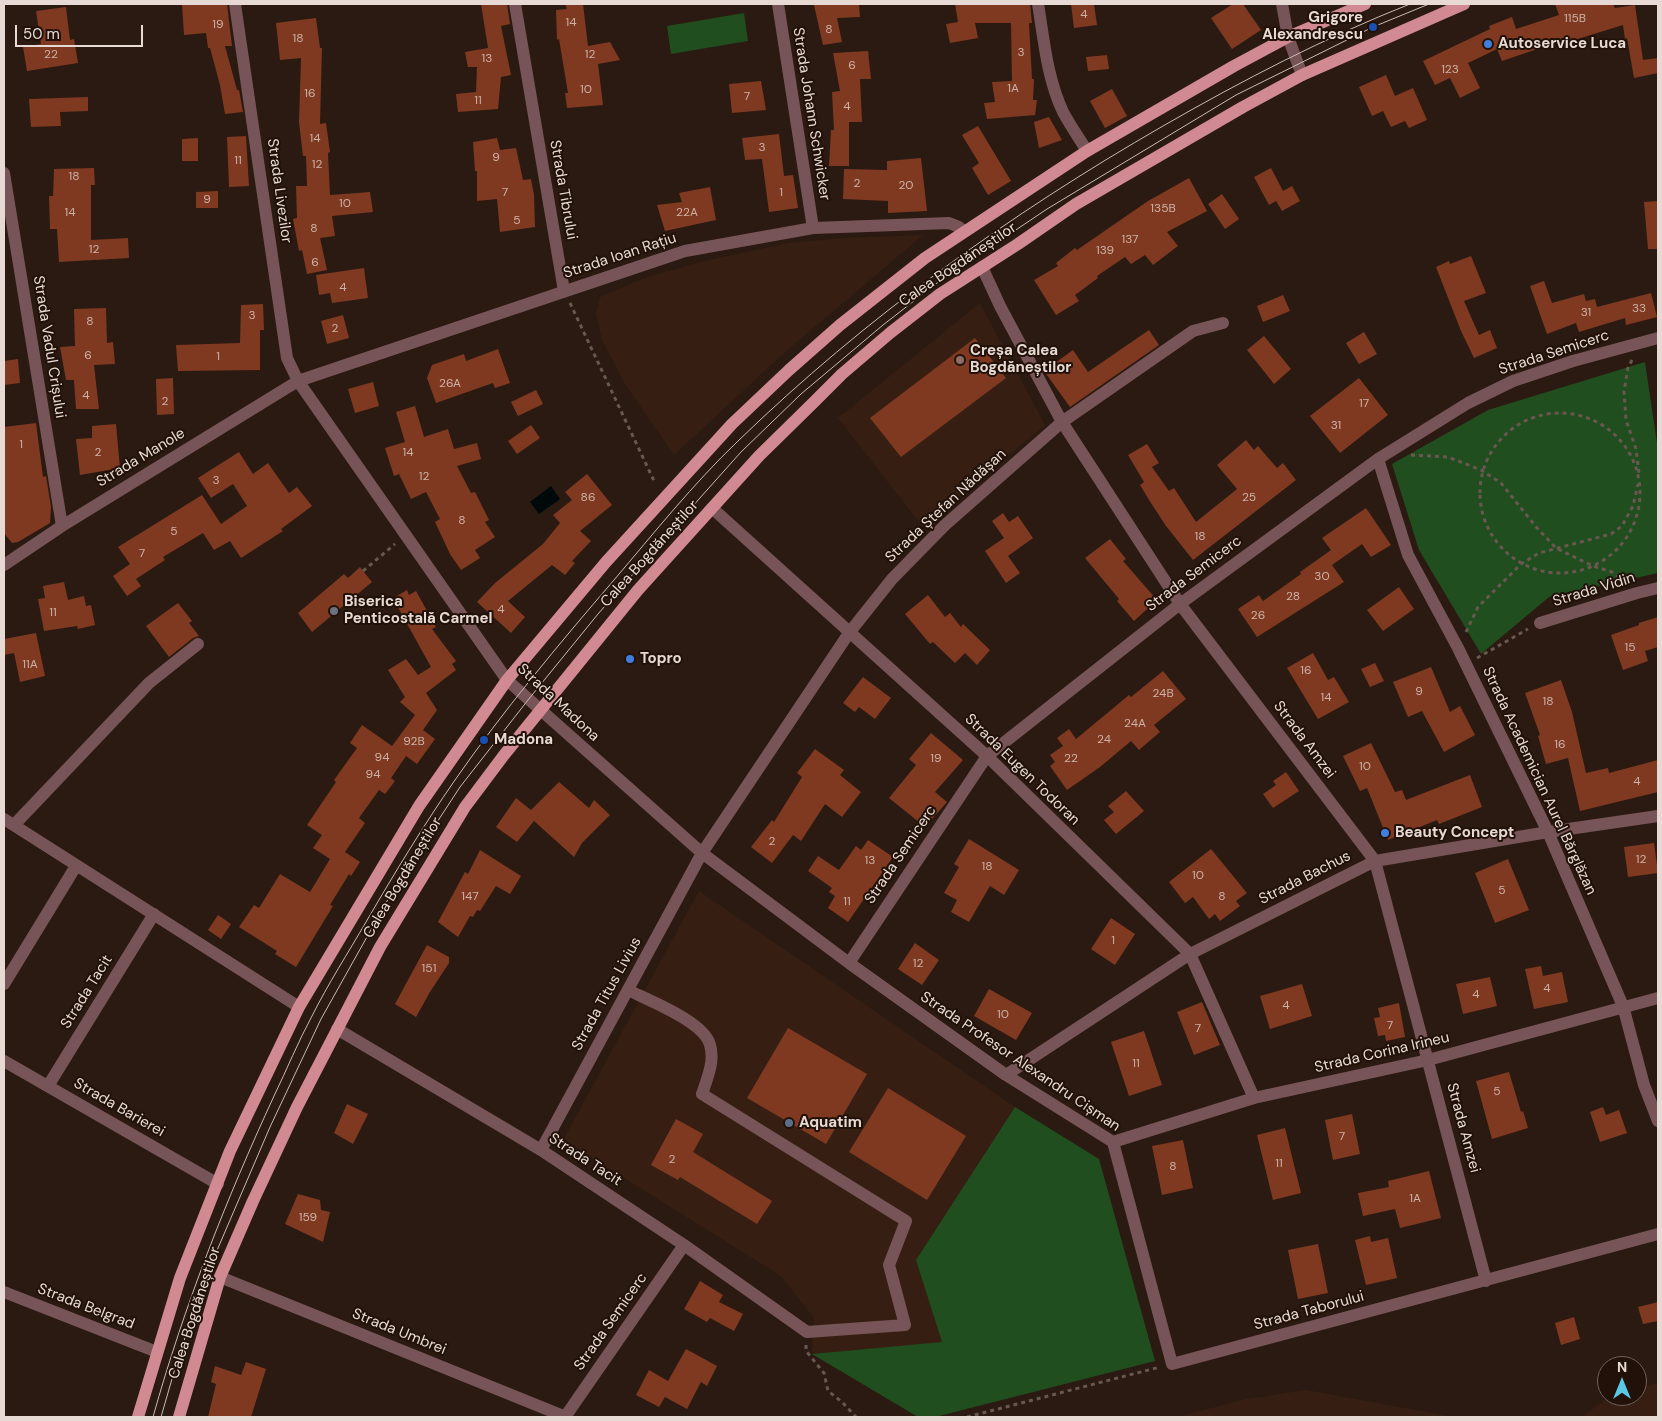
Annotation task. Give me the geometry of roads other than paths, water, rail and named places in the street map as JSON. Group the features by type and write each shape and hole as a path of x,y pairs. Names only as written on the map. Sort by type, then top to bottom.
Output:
{"main road":[{"name":"Calea Bogdăneștilor","path":"138,1417 180,1278 230,1151 299,1006 419,806 507,680 606,562 732,424 840,325 925,258 963,231 1045,180 1087,151 1234,66 1288,37 1365,4"},
{"name":"Calea Bogdăneștilor","path":"179,1417 220,1277 273,1158 380,947 465,807 638,590 712,508 760,456 842,374 940,294 1076,204 1302,75 1464,4"}],"street":[{"name":"Strada Livezilor","path":"235,4 287,358 298,381"},
{"name":"Strada Tibrului","path":"514,4 564,291"},
{"name":"Strada Johann Schwicker","path":"778,4 813,228"},
{"path":"1038,4 1047,64 1052,81 1063,112 1087,151"},
{"path":"1282,4 1288,37 1302,75"},
{"name":"Strada Vadul Crișului","path":"4,173 62,526"},
{"name":"Strada Ioan Rațiu","path":"298,381 685,251 813,228 949,223 960,227 963,231"},
{"name":"Strada Amzei","path":"982,267 1000,306 1062,422 1180,604 1375,861 1486,1281"},
{"name":"Strada Ștefan Nădășan","path":"702,853 848,633 892,579 945,524 1062,422 1193,331 1223,323"},
{"name":"Strada Semicerc","path":"849,963 987,756 1180,604 1378,459 1468,404 1512,381 1573,361 1658,338"},
{"name":"Strada Manole","path":"4,565 62,526 298,381"},
{"name":"Strada Madona","path":"298,381 507,680 702,853"},
{"name":"Strada Academician Aurel Bărglăzan","path":"1378,459 1408,555 1458,648 1548,832 1623,1006 1644,1085 1658,1121"},
{"name":"Strada Eugen Todoran","path":"712,508 848,633 987,756 1190,954 1254,1098"},
{"name":"Strada Vidin","path":"1540,623 1658,588"},
{"path":"198,644 149,683 9,822 299,1006"},
{"name":"Strada Bachus","path":"1006,1075 1190,954 1375,861 1658,816"},
{"name":"Strada Profesor Alexandru Cișman","path":"702,853 849,963 1006,1075 1113,1142 1172,1364"},
{"name":"Strada Titus Livius","path":"541,1150 702,853"},
{"path":"4,984 76,866"},
{"name":"Strada Tacit","path":"48,1086 154,914"},
{"name":"Strada Tacit","path":"338,1029 541,1150 684,1245 807,1332 905,1325 889,1265 906,1221 702,1094 709,1075 711,1060 710,1044 703,1032 682,1017 628,990"},
{"name":"Strada Corina Irineu","path":"1113,1142 1254,1098 1428,1060 1658,998"},
{"name":"Strada Barierei","path":"4,1061 218,1184"},
{"name":"Strada Taborului","path":"1172,1364 1658,1234"},
{"name":"Strada Semicerc","path":"565,1417 684,1245"},
{"name":"Strada Umbrei","path":"220,1277 565,1417"},
{"name":"Strada Belgrad","path":"4,1292 157,1352"}],"tram line":[{"path":"153,1417 192,1294 223,1214 256,1135 297,1046 331,980 409,850 473,754 552,654 690,491 721,457 836,352 888,310 995,232 1106,160 1223,92 1315,45 1410,4"},
{"path":"161,1417 203,1283 270,1127 321,1019 396,885 460,787 528,700 598,614 741,452 801,394 883,325 937,283 1047,209 1236,95 1373,27 1429,4"}],"place":[{"name":"Grigore Alexandrescu","path":"1373,27"},
{"name":"Autoservice Luca","path":"1488,44"},
{"name":"Creșa Calea Bogdăneștilor","path":"960,360"},
{"name":"Biserica Penticostală Carmel","path":"334,611"},
{"name":"Topro","path":"630,659"},
{"name":"Madona","path":"484,740"},
{"name":"Beauty Concept","path":"1385,833"},
{"name":"Aquatim","path":"789,1123"}]}
